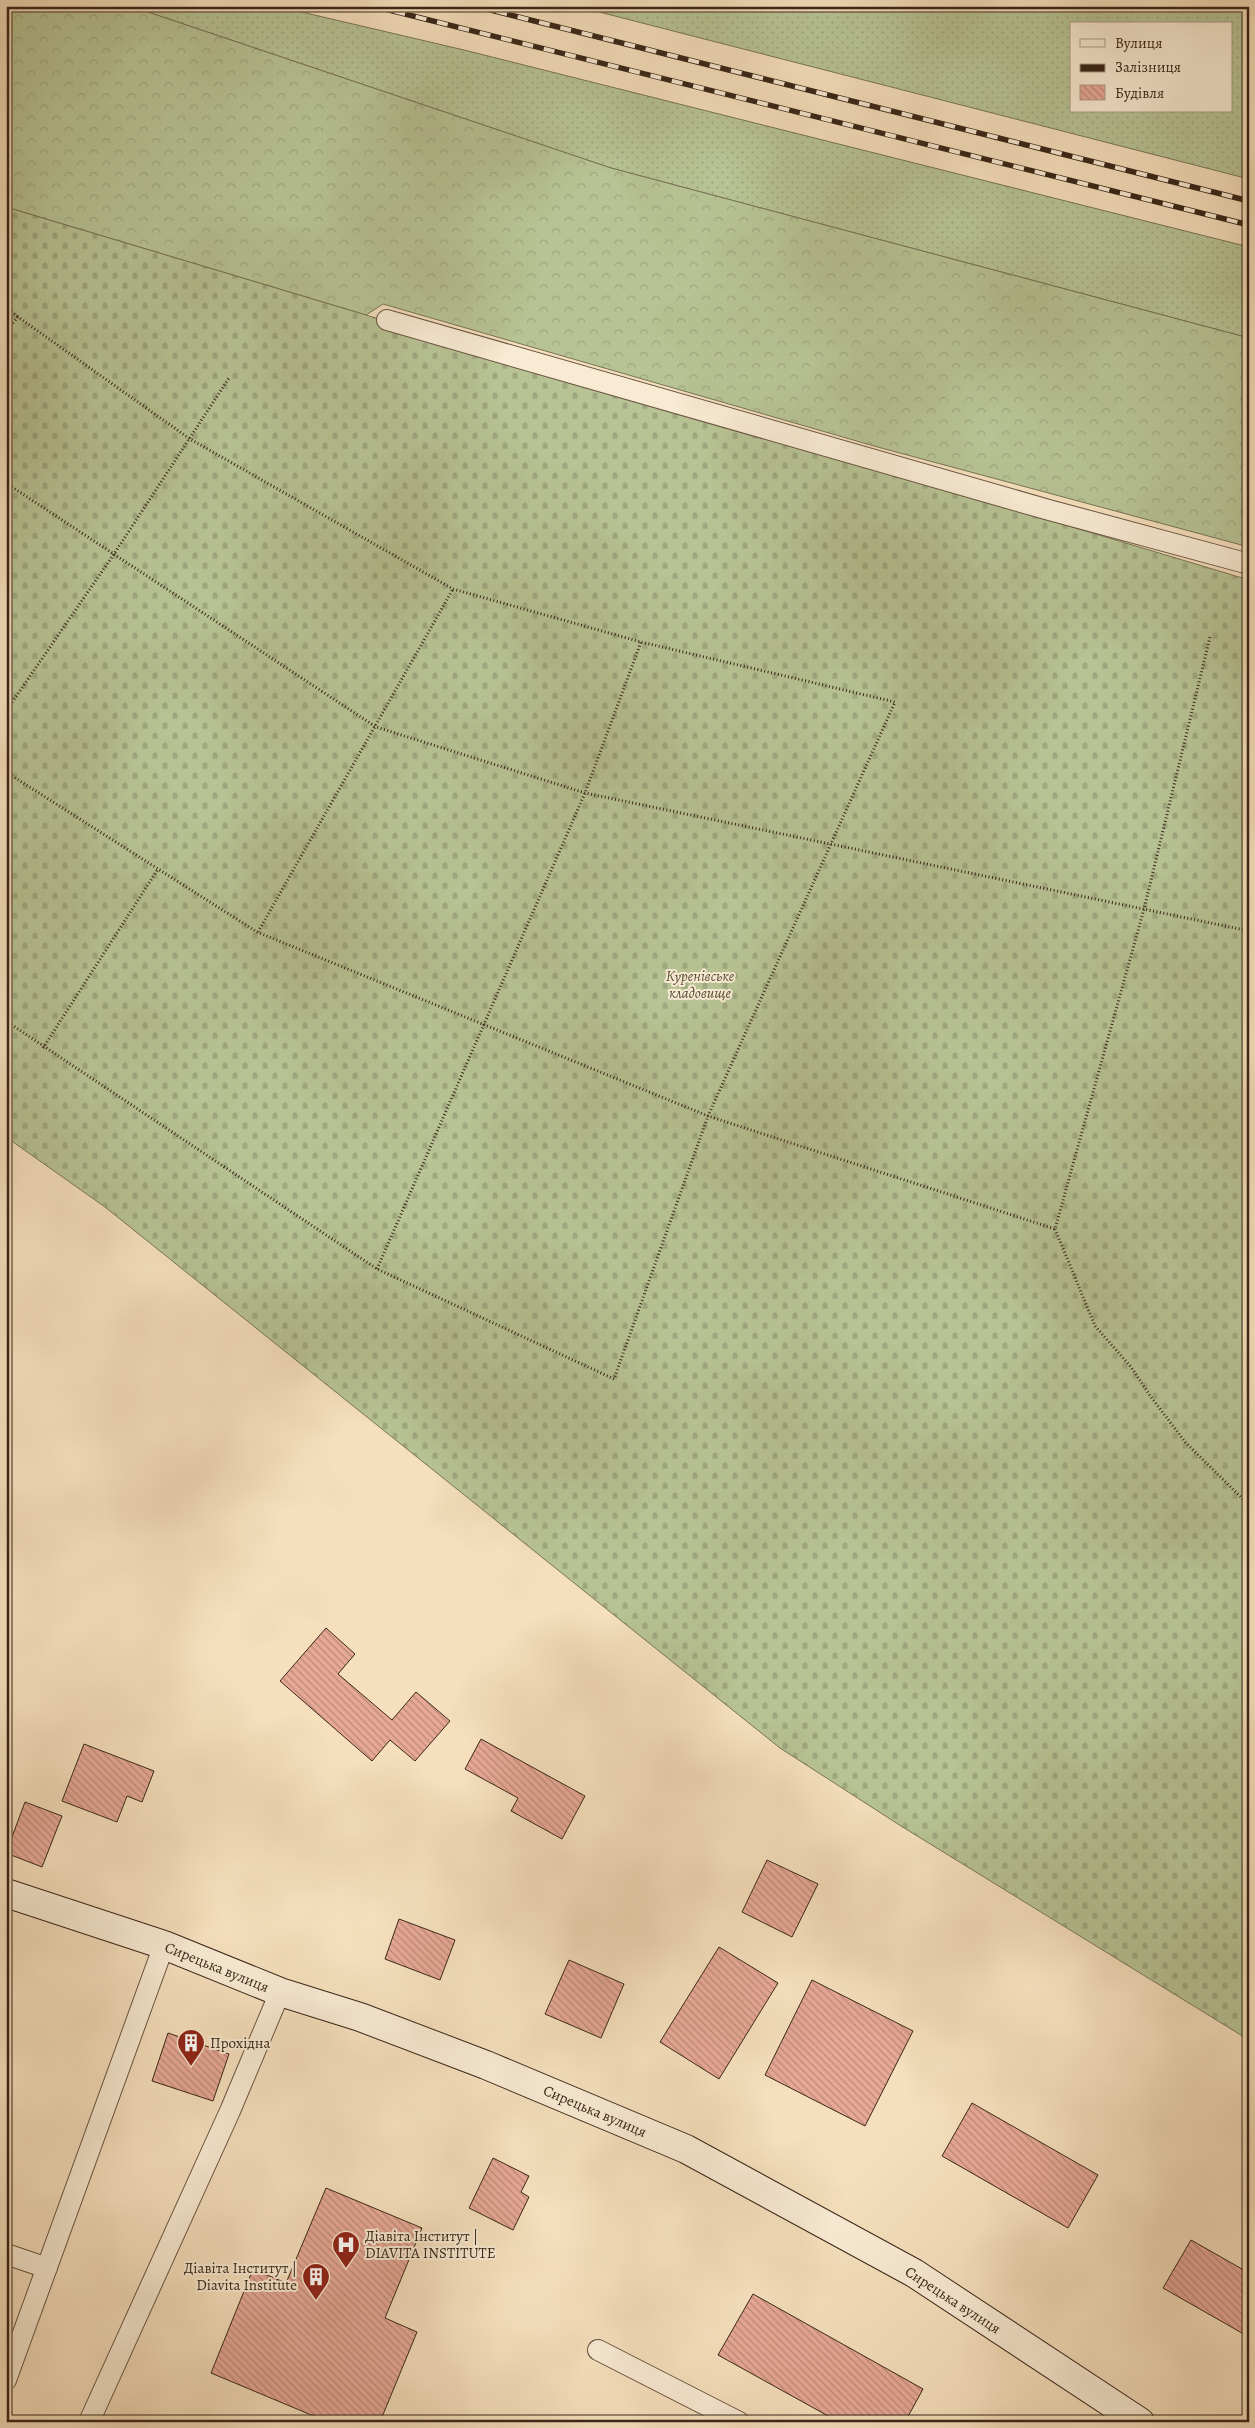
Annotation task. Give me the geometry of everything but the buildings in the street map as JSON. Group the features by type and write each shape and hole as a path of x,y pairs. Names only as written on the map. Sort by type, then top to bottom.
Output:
{"main road":[{"name":"Сирецька вулиця","path":"6,1893 164,1945 280,1992 360,2017 486,2065 686,2149 914,2273 1140,2422"}],"lane":[{"path":"387,320 1039,507 1249,564"},
{"path":"6,2380 164,1945"},
{"path":"89,2422 230,2110 280,1992"},
{"path":"6,2254 47,2268"},
{"path":"598,2350 739,2422"}],"path":[{"path":"6,307 18,318 190,439 453,589 641,642 895,702 708,1116 614,1379 377,1269 43,1048 6,1021"},
{"path":"6,331 18,318"},
{"path":"6,711 114,554 229,378"},
{"path":"6,483 376,727 585,793 1249,931"},
{"path":"257,932 376,727 453,589"},
{"path":"1210,637 1144,909 1055,1230 1095,1326 1131,1367 1186,1443 1249,1506"},
{"path":"377,1269 585,793 641,642"},
{"path":"6,772 257,932 708,1116 1055,1230"},
{"path":"43,1048 158,869"}],"green space":[{"path":"6,6 130,6 611,168 1249,338 1249,547 874,446 383,304 366,315 6,207"},
{"path":"130,6 276,6 464,50 1249,247 1249,338 611,168"},
{"path":"576,6 1249,6 1249,179"},
{"name":"Куренівське кладовище","path":"6,207 1249,580 1249,2040 901,1826 780,1748 105,1207 6,1137"}],"railway":[{"path":"373,6 1249,225"},
{"path":"475,6 1249,201"}],"place":[{"name":"Прохідна","path":"191,2067"},
{"name":"Діавіта Інститут | DIAVITA INSTITUTE","path":"346,2269"},
{"name":"Діавіта Інститут | Diavita Institute","path":"316,2301"}]}
